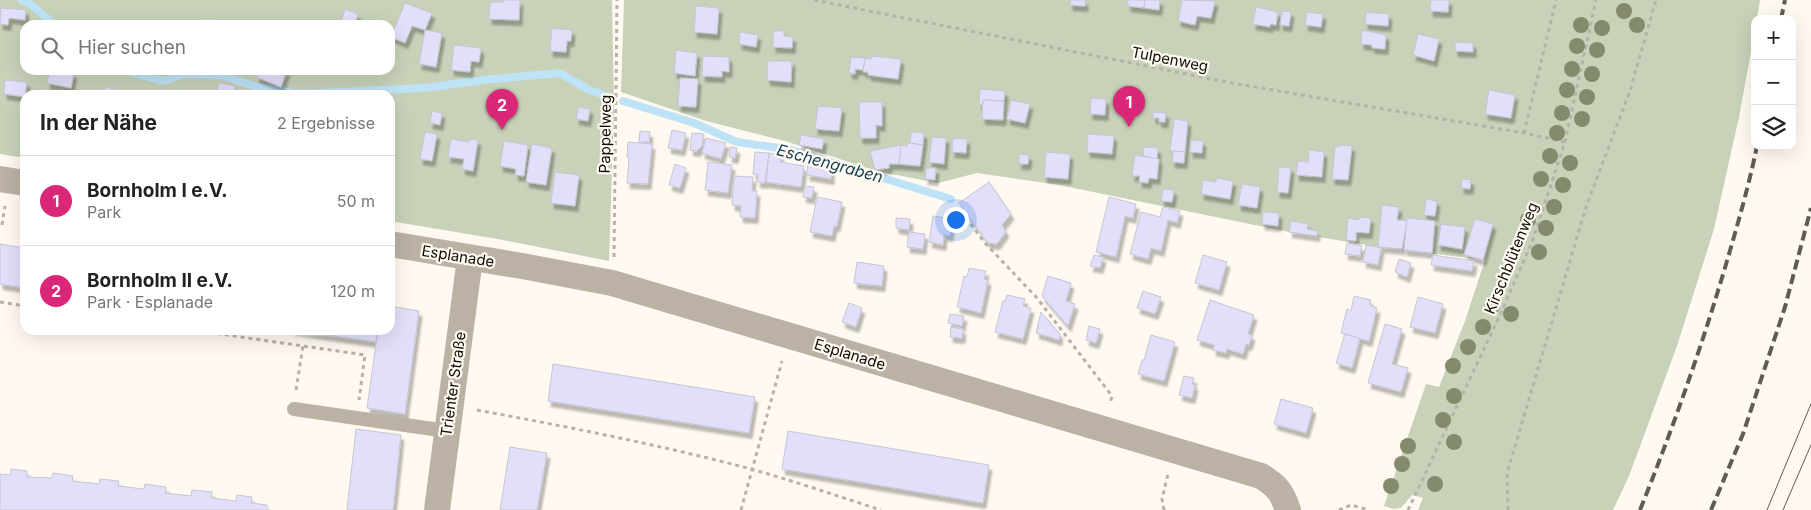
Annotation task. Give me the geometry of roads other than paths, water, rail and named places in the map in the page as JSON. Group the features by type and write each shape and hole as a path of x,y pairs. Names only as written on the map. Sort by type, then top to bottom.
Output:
{"street":[{"path":"3,191 20,185"},
{"name":"Esplanade","path":"395,245 612,283 1260,476 1275,485 1288,510"},
{"name":"Trienter Straße","path":"437,510 470,258"}],"lane":[{"path":"294,409 447,431"}],"waterway":[{"name":"Eschengraben","path":"22,0 29,3 49,20"},
{"name":"Eschengraben","path":"382,90 424,88 560,73 589,90 613,98"},
{"name":"Eschengraben","path":"141,75 163,81 182,75"},
{"name":"Eschengraben","path":"221,75 254,86 276,90"},
{"name":"Eschengraben","path":"623,101 694,123 737,142 792,150 951,199"}],"tram line":[{"path":"1767,510 1811,404"},
{"path":"1783,510 1811,445"}],"railway":[{"path":"1782,15 1785,0"},
{"path":"1640,510 1708,324 1739,218 1756,150"},
{"path":"1711,510 1743,434 1785,307 1811,208"}],"place":[{"name":"Bornholm I e.V.","path":"1129,127"},
{"name":"Bornholm II e.V.","path":"502,130"}]}
